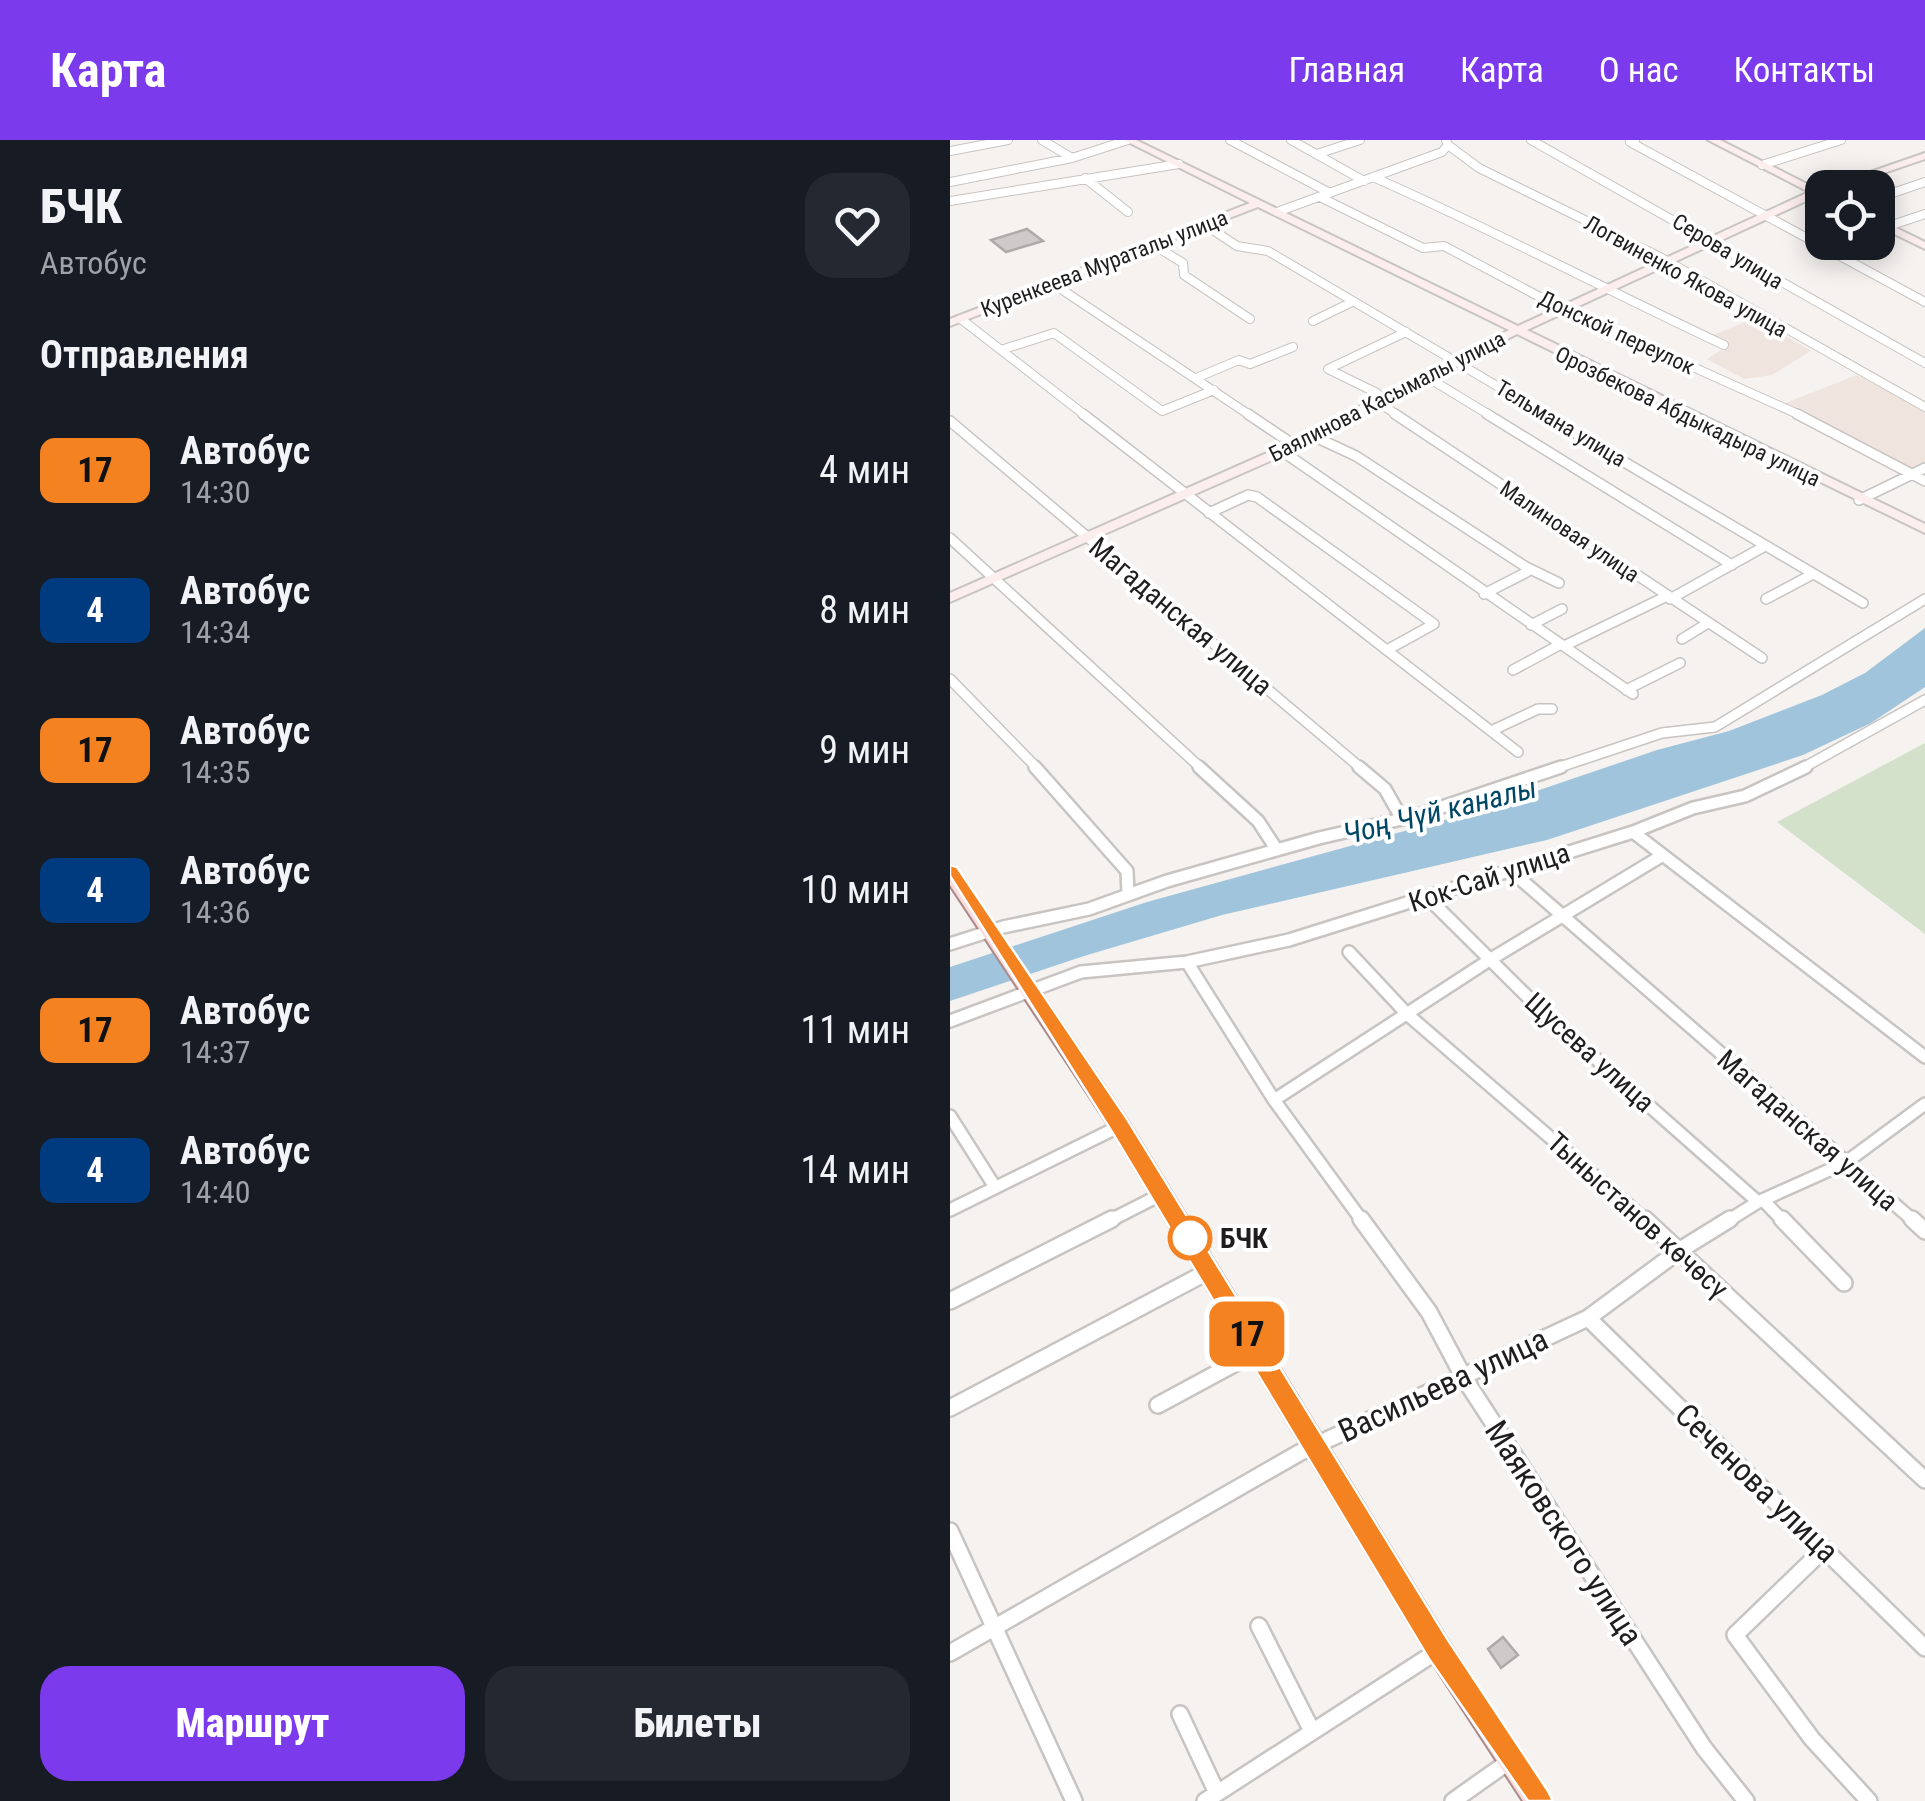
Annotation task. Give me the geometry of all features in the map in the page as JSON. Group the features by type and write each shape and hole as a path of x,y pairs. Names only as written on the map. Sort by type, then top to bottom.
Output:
{"main road":[{"path":"950,872 1120,1126 1439,1650 1538,1801"}],"street":[{"path":"950,143 953,151 1008,140"},
{"path":"1042,140 1072,158"},
{"path":"950,182 1072,158 1128,140"},
{"name":"Орозбекова Абдыкадыра улица","path":"1128,140 1925,529"},
{"path":"1230,140 1330,193"},
{"path":"1291,140 1369,179 1488,228 1724,346"},
{"path":"1317,154 1360,140"},
{"name":"Серова улица","path":"1531,140 1925,362"},
{"path":"1635,140 1630,142 1925,302"},
{"path":"1713,140 1805,183"},
{"path":"1762,165 1841,140"},
{"path":"1277,212 1432,156 1447,143"},
{"name":"Логвиненко Якова улица","path":"1447,143 1456,155 1479,168 1665,262 1925,407"},
{"name":"Баялинова Касымалы улица","path":"1884,170 1925,156"},
{"path":"950,202 1179,164"},
{"path":"1085,178 1128,212"},
{"path":"1895,192 1925,182"},
{"name":"Донской переулок","path":"1320,196 1423,248 1444,246 1564,308 1770,400 1925,480"},
{"name":"Баялинова Касымалы улица","path":"950,598 1186,496 1313,436 1515,330 1805,199"},
{"name":"Куренкеева Мураталы улица","path":"955,321 1258,203"},
{"path":"1895,222 1925,214"},
{"name":"Тельмана улица","path":"1204,224 1237,246 1268,251 1862,603"},
{"path":"1895,231 1925,246"},
{"path":"1152,244 1182,262 1184,275 1250,318"},
{"path":"1052,283 1214,390 1484,594 1629,692 1680,663"},
{"path":"1313,321 1352,302"},
{"path":"950,310 955,321 1001,350 1518,752"},
{"name":"Малиновая улица","path":"1406,332 1328,369 1377,393 1385,407 1762,658"},
{"path":"1001,350 1054,333 1162,411 1214,390"},
{"path":"1196,378 1238,360 1250,364 1293,347"},
{"path":"1427,377 1732,565"},
{"name":"Магаданская улица","path":"950,420 1385,788 1402,819"},
{"path":"1313,436 1356,456 1526,566 1559,583"},
{"path":"1859,500 1925,468"},
{"path":"1210,513 1248,496 1256,497 1434,624 1387,650"},
{"path":"950,538 1258,821 1277,850"},
{"path":"1513,670 1669,597 1765,546"},
{"path":"1484,594 1527,572 1526,566"},
{"path":"1766,600 1813,574"},
{"path":"950,944 996,938 1277,850 1402,819 1662,733 1715,727 1925,599"},
{"path":"1532,625 1562,609"},
{"path":"1682,639 1708,623"},
{"path":"950,680 1055,787 1127,870 1128,895"},
{"name":"Кок-Сай улица","path":"950,1022 1029,988 1081,972 1187,962 1289,940 1633,832 1693,808 1745,796 1837,752 1925,700"},
{"path":"1491,731 1538,709 1552,708"},
{"path":"1633,832 1925,1057"},
{"path":"1274,1100 1490,959 1663,855"},
{"name":"Магаданская улица","path":"1510,870 1925,1231"},
{"name":"Щусева улица","path":"1427,897 1544,1014 1760,1201 1844,1283"},
{"name":"Тыныстанов көчөсү","path":"1350,952 1407,1014 1680,1250 1925,1480"},
{"name":"Маяковского улица","path":"1187,962 1274,1100 1428,1312 1464,1378 1704,1748 1746,1801"},
{"name":"Васильева улица","path":"950,1652 1314,1445 1588,1318 1680,1250 1760,1201 1845,1162 1925,1104"},
{"path":"950,1116 995,1186"},
{"path":"950,1210 1120,1126"},
{"path":"950,1302 1162,1194"},
{"path":"950,1408 1210,1271"},
{"name":"Сеченова улица","path":"1588,1318 1925,1648"},
{"path":"1158,1405 1258,1352"},
{"path":"950,1531 1074,1801"},
{"path":"1824,1549 1735,1636 1812,1739 1869,1801"},
{"path":"1259,1626 1312,1731"},
{"path":"1180,1714 1211,1797 1439,1650"},
{"path":"1454,1801 1511,1760"}],"shaded area":[{"path":"1755,318 1811,351 1772,375 1744,379 1707,359 1729,345 1711,336"},
{"path":"1857,375 1925,410 1925,465 1912,474 1783,404"}],"green space":[{"path":"1925,743 1925,934 1777,822"}],"water":[{"path":"1925,628 1925,687 1871,723 1803,755 1547,840 1222,915 950,1001 950,967 1147,902 1481,810 1657,750 1729,731 1822,695 1865,673"}],"building":[{"path":"1027,229 1043,241 1006,252 991,240"},
{"path":"1503,1637 1518,1655 1501,1668 1488,1649"}],"bus line":[{"name":"17","path":"950,872 1120,1126 1439,1650 1538,1801"}],"place":[{"name":"БЧК","path":"1190,1238"}],"water label":[{"name":"Чоң Чүй каналы","path":"1440,811"}]}
